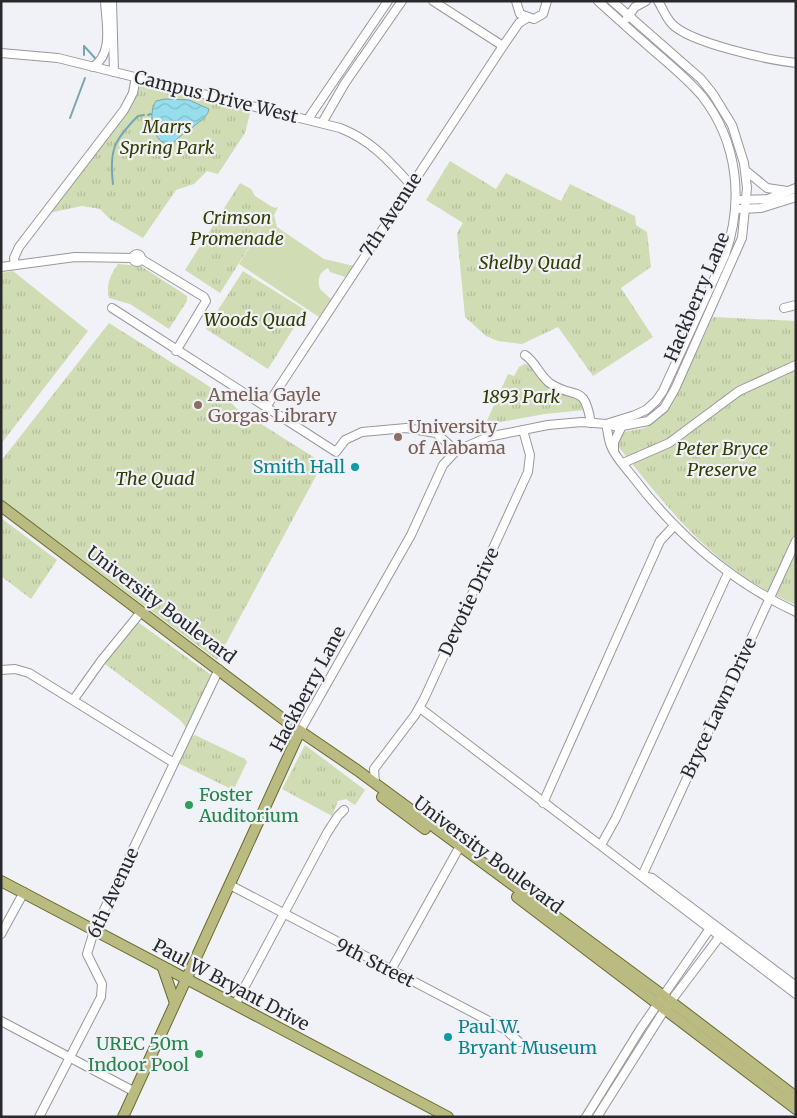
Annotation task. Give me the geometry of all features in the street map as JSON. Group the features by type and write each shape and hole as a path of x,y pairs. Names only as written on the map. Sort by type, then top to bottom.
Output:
{"main road":[{"name":"University Boulevard","path":"1,506 300,731 310,735 375,783 458,849"},
{"name":"University Boulevard","path":"300,731 307,742 458,849 664,1002"},
{"name":"Hackberry Lane","path":"123,1117 300,731"},
{"name":"Paul W Bryant Drive","path":"1,881 162,968 448,1117"},
{"path":"162,968 175,1003"},
{"path":"664,1002 796,1097"},
{"path":"664,1002 796,1109"}],"street":[{"path":"93,67 100,63 106,53 105,1"},
{"path":"112,1 114,72"},
{"path":"388,1 392,15"},
{"path":"308,119 388,1"},
{"path":"322,123 345,83 402,1"},
{"path":"433,1 503,46"},
{"path":"516,1 523,16"},
{"name":"7th Avenue","path":"266,407 523,16 534,19 543,14 547,1"},
{"name":"Hackberry Lane","path":"598,1 702,96 719,122 730,149 735,171 736,200 732,236 725,255 663,391 646,410 606,424"},
{"name":"Hackberry Lane","path":"300,731 409,538 443,465 456,451 488,436 574,422 606,424 617,427 648,421 658,415 675,389 733,261 742,238 746,200 745,170 732,125 713,94 701,79 612,1"},
{"path":"627,27 627,15 634,7 646,1"},
{"path":"658,1 672,24 694,37 750,54 796,63"},
{"name":"Campus Drive West","path":"1,53 40,55 308,119 348,131 384,154 411,185"},
{"path":"14,265 14,258 19,247 124,110 133,93 136,77"},
{"path":"336,77 345,83"},
{"path":"745,170 767,188 792,190"},
{"path":"736,200 768,199 792,190"},
{"path":"736,209 761,208 796,197"},
{"path":"1,267 75,257 137,259 204,296 206,304 176,351"},
{"path":"784,308 796,305"},
{"path":"112,308 176,351 336,452 345,440 362,432 406,428 436,433 456,451"},
{"path":"526,355 550,384 578,392 587,402 591,423"},
{"path":"623,464 669,443 739,391 796,365"},
{"path":"606,424 611,447 614,452 674,526 704,555 728,572 770,599 796,612"},
{"path":"614,452 614,442 622,426"},
{"name":"Devotie Drive","path":"375,783 374,769 420,708 528,472 530,455 523,430"},
{"path":"543,803 660,541 674,526"},
{"name":"Bryce Lawn Drive","path":"642,876 796,541"},
{"path":"600,845 606,838 619,811 728,572"},
{"path":"74,699 101,661 142,612"},
{"path":"1,670 15,669 29,673 74,699 174,763"},
{"name":"6th Avenue","path":"39,1117 71,1058 98,1003 102,990 99,978 87,954 94,931 219,669"},
{"path":"420,708 543,803 642,876 652,878 796,994"},
{"path":"357,770 368,769 378,763"},
{"path":"235,1005 327,832 344,810"},
{"path":"391,970 458,849"},
{"name":"9th Street","path":"230,885 506,1030 519,1042"},
{"path":"1,934 24,892"},
{"path":"597,1117 664,1002 711,927"},
{"path":"586,1117 664,1002 721,935"},
{"path":"721,935 796,986"},
{"path":"1,1021 135,1092"}],"green space":[{"name":"Marrs Spring Park","path":"136,77 252,105 245,133 218,174 207,171 194,184 176,190 143,238 110,219 100,209 82,206 44,214 124,110"},
{"name":"Shelby Quad","path":"450,161 496,189 506,173 561,201 570,184 635,216 636,225 647,232 651,267 621,288 653,337 593,376 558,327 522,344 498,341 486,336 465,317 457,233 463,223 426,200"},
{"name":"Crimson Promenade","path":"240,183 251,189 255,196 274,208 220,293 185,270"},
{"path":"278,207 274,215 277,227 324,259 354,266 345,277 330,272 328,268 321,274 319,279 320,289 331,299 319,317 239,264 274,208"},
{"path":"118,264 141,266 187,296 187,301 169,329 130,304 109,298 109,280"},
{"path":"13,271 88,331 1,444 1,273"},
{"name":"Woods Quad","path":"243,271 305,310 268,369 206,329"},
{"name":"Peter Bryce Preserve","path":"713,317 796,321 796,605 767,591 717,556 696,537 656,494 617,445 623,433 652,424 672,404"},
{"name":"The Quad","path":"109,323 201,381 229,400 236,408 323,463 217,660 1,499 1,461"},
{"name":"1893 Park","path":"524,364 531,365 550,386 545,396 550,399 556,390 579,397 586,410 544,414 485,425 508,374 514,376 519,367"},
{"path":"1,518 57,560 31,599 1,576"},
{"path":"135,620 214,677 189,731 180,720 101,661"},
{"path":"195,735 245,759 247,762 235,787 231,789 178,763 191,737"},
{"path":"305,745 365,790 355,805 346,799 338,801 332,816 282,789"}],"water":[{"path":"165,99 189,100 209,109 204,118 172,145 165,144 160,140 156,135 152,121 153,107 156,101"}],"waterway":[{"path":"84,46 95,58"},
{"path":"84,46 84,55"},
{"path":"70,118 85,78"},
{"path":"113,184 112,162 118,139 138,116 144,115"}],"place":[{"name":"Amelia Gayle Gorgas Library","path":"198,405"},
{"name":"University of Alabama","path":"398,437"},
{"name":"Smith Hall","path":"355,467"},
{"name":"Foster Auditorium","path":"189,805"},
{"name":"Paul W. Bryant Museum","path":"448,1037"},
{"name":"UREC 50m Indoor Pool","path":"199,1054"}]}
